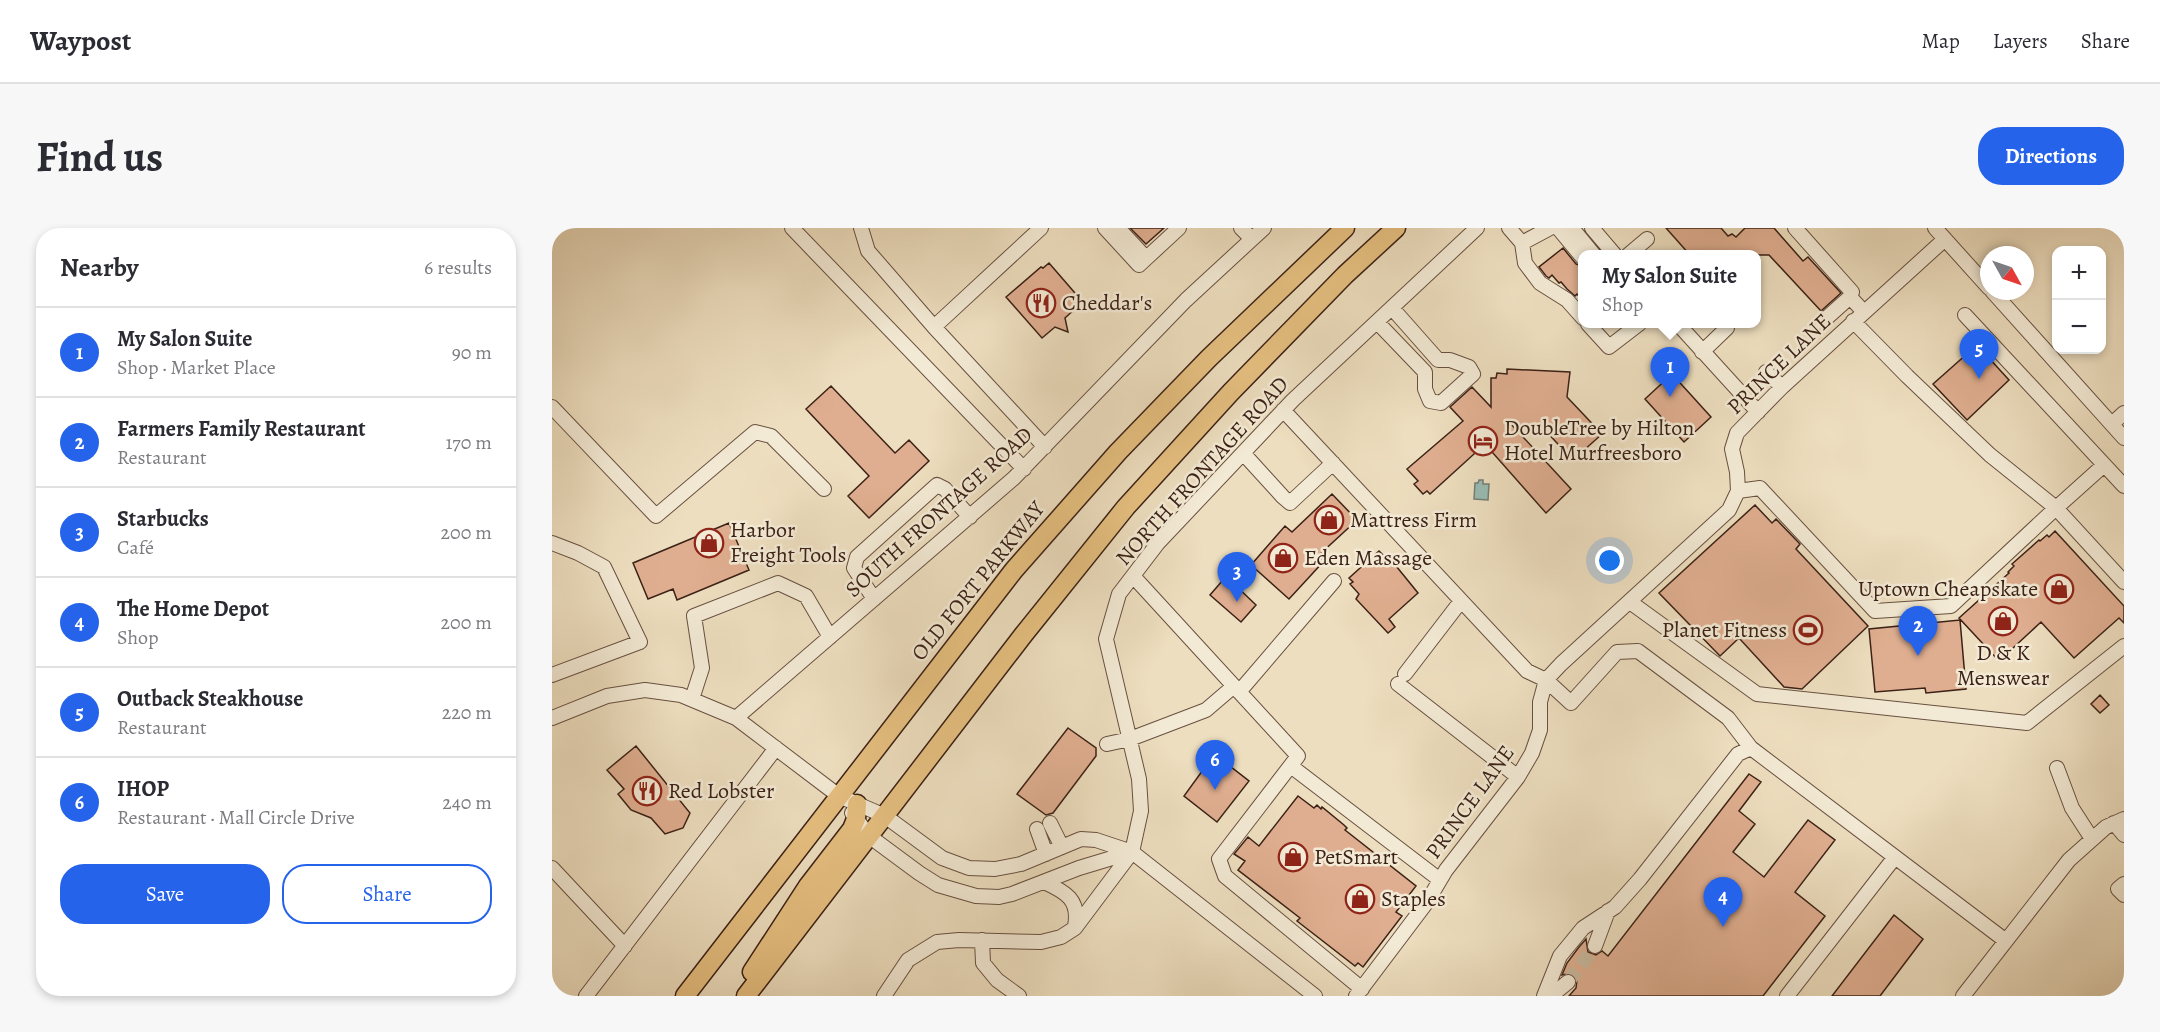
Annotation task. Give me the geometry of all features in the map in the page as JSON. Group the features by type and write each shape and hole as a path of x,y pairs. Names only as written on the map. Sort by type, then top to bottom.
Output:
{"main road":[{"name":"OLD FORT PARKWAY","path":"685,996 1014,570 1118,452 1209,358 1345,228"},
{"path":"746,996 1024,634 1126,507 1231,392 1345,275 1395,228"},
{"path":"737,996 795,905 852,829 857,812"}],"street":[{"path":"792,228 1024,469"},
{"path":"861,228 868,251 934,327 1045,447"},
{"path":"934,327 1041,228"},
{"path":"1105,228 1140,265 1179,228"},
{"path":"1118,228 1146,258"},
{"path":"1241,228 1252,239"},
{"name":"SOUTH FRONTAGE ROAD","path":"736,718 1024,469 1186,300 1264,228"},
{"name":"NORTH FRONTAGE ROAD","path":"884,996 908,960 937,942 982,940 1041,942 1061,937 1074,928 1131,852 1141,811 1139,779 1106,639 1119,594 1158,543 1283,410 1478,228"},
{"path":"1509,228 1522,243 1525,262 1540,283 1567,300 1578,312"},
{"path":"1522,243 1550,228"},
{"path":"1558,228 1578,252"},
{"path":"1565,228 1583,250"},
{"path":"1572,228 1590,250"},
{"path":"1592,228 1611,250"},
{"path":"1795,228 1852,292 1850,297 1822,322"},
{"path":"1935,228 1980,278"},
{"path":"1634,250 1647,238"},
{"name":"PRINCE LANE","path":"1738,491 1732,449 1737,433 1782,387 1945,239"},
{"path":"1850,297 1858,317 1907,376 1990,456 2056,508 2124,582"},
{"path":"2000,300 2124,438"},
{"path":"1377,322 1425,372 1425,389 1430,401 1440,403 1473,374 1469,367 1450,360 1438,360 1392,308"},
{"path":"1965,315 2124,486"},
{"path":"1592,328 1609,347 1634,328"},
{"path":"1681,328 1758,412"},
{"path":"1702,352 1727,328"},
{"path":"1766,372 1782,387"},
{"path":"552,406 656,516 755,432 771,436 824,489"},
{"path":"1283,410 1527,671 1546,680 1571,703 1617,652 1638,651 1728,718 1751,748 2006,941"},
{"path":"2112,424 2124,413"},
{"path":"1243,453 1290,503 1333,463"},
{"path":"1546,680 1729,510 1738,491 1760,488 1875,611 1951,606 2104,465"},
{"path":"874,599 854,568 858,556 937,485 945,489 970,517"},
{"path":"552,543 578,553 604,567 640,642 552,675"},
{"path":"1133,576 1298,756 1219,859 1225,876 1359,992"},
{"path":"1107,744 1130,739 1206,710 1237,689 1334,581"},
{"path":"692,699 702,668 694,616 778,583 806,596 830,637"},
{"path":"1461,601 1402,679 1518,777"},
{"path":"1630,602 1757,694 2027,723 2124,646"},
{"name":"PRINCE LANE","path":"1359,992 1518,777 1532,753 1540,730 1540,702 1546,680"},
{"path":"552,718 607,696 645,690 681,695 692,699 736,718 839,796 857,812 869,836 919,873 938,885 976,896 999,897 1131,852"},
{"path":"586,996 776,748"},
{"path":"1544,996 1560,956 1583,928 1615,907 1640,879 1738,754 1751,748"},
{"path":"1292,766 1440,880"},
{"path":"2057,768 2072,808 2092,839"},
{"path":"857,812 885,816 942,858 969,868 983,870 1021,864 1088,838 1131,852 1316,996"},
{"path":"1963,996 2069,860 2106,827 2119,821 2124,835"},
{"path":"1046,854 1043,826 1062,847"},
{"path":"1787,996 1895,857"},
{"path":"552,868 624,946"},
{"path":"1044,882 1057,888 1072,900 1077,914 1074,928"},
{"path":"2124,884 2118,889 2124,896"},
{"path":"1595,946 1608,911"},
{"path":"982,940 983,963 997,980 1019,996"},
{"path":"1551,996 1568,982"}],"water":[{"path":"1483,480 1483,484 1489,484 1488,500 1474,499 1475,483"}],"building":[{"path":"1130,228 1164,228 1146,244"},
{"path":"1666,228 1721,228 1728,236 1732,234 1736,237 1745,228 1774,228 1803,261 1808,257 1841,293 1821,311 1769,255 1761,255 1761,250 1686,250"},
{"path":"1563,248 1578,265 1578,295 1575,296 1552,275 1549,278 1546,276 1539,267"},
{"path":"1049,263 1081,300 1065,318 1068,332 1055,327 1042,338 1006,297 1041,267"},
{"path":"1977,345 2009,380 1967,420 1933,384"},
{"name":"DoubleTree by Hilton Hotel Murfreesboro","path":"1507,369 1570,372 1567,397 1602,434 1573,460 1540,425 1512,425 1571,489 1546,513 1485,444 1430,494 1427,491 1423,494 1414,484 1418,481 1407,469 1463,421 1450,407 1472,387 1491,407 1491,378 1496,378 1497,373 1507,374"},
{"path":"1672,374 1711,417 1684,442 1645,399"},
{"path":"831,386 895,453 909,440 929,461 869,518 848,496 869,476 806,409"},
{"path":"1332,494 1357,520 1318,556 1324,561 1289,599 1251,565 1285,526 1292,532"},
{"path":"1755,505 1772,523 1776,519 1800,544 1796,549 1868,626 1802,689 1784,687 1739,638 1720,656 1659,593"},
{"name":"Harbor Freight Tools","path":"729,523 749,570 677,600 673,589 648,599 633,563"},
{"path":"2055,531 2124,606 2124,623 2119,618 2074,658 2041,622 1999,661 1959,618 2009,573 2014,566 2012,564 2039,540 2047,535 2049,537"},
{"path":"1379,551 1390,562 1392,561 1418,593 1389,619 1395,627 1388,633 1356,599 1359,594 1350,584 1353,582 1349,578"},
{"path":"1223,580 1229,585 1232,582 1256,605 1241,622 1210,595"},
{"path":"1960,620 1966,689 1926,693 1925,688 1875,692 1869,629"},
{"path":"2100,695 2109,705 2100,713 2091,704"},
{"path":"1068,728 1096,748 1096,756 1053,813 1046,815 1017,794"},
{"name":"Red Lobster","path":"636,746 690,813 683,828 665,834 651,818 631,810 618,794 624,789 607,770"},
{"path":"1217,756 1249,781 1217,822 1184,796 1208,763 1210,765"},
{"path":"1749,774 1761,782 1739,811 1755,824 1733,852 1764,877 1808,820 1835,840 1795,892 1825,916 1763,996 1569,996 1576,988 1577,980 1571,973 1562,975 1567,963 1579,947 1586,939 1588,952 1596,955 1602,951 1608,956"},
{"path":"1298,796 1314,808 1317,805 1321,809 1322,807 1347,828 1345,830 1416,886 1396,912 1402,916 1363,967 1358,963 1355,966 1297,921 1300,918 1238,870 1245,861 1234,854 1248,837 1259,846"},
{"path":"1894,915 1923,939 1880,996 1832,996"}],"tunnel":[{"path":"1568,982 1595,946"}],"place":[{"name":"Cheddar's","path":"1041,303"},
{"name":"Outback Steakhouse","path":"1979,379"},
{"name":"My Salon Suite","path":"1670,397"},
{"name":"DoubleTree by Hilton Hotel Murfreesboro","path":"1483,441"},
{"name":"Mattress Firm","path":"1329,520"},
{"name":"Harbor Freight Tools","path":"709,543"},
{"name":"Eden Massage","path":"1283,558"},
{"name":"Uptown Cheapskate","path":"2059,589"},
{"name":"Starbucks","path":"1237,602"},
{"name":"D & K Menswear","path":"2003,621"},
{"name":"Planet Fitness","path":"1808,630"},
{"name":"Farmers Family Restaurant","path":"1918,656"},
{"name":"IHOP","path":"1215,790"},
{"name":"Red Lobster","path":"647,791"},
{"name":"PetSmart","path":"1293,857"},
{"name":"Staples","path":"1360,899"},
{"name":"The Home Depot","path":"1723,927"}]}
